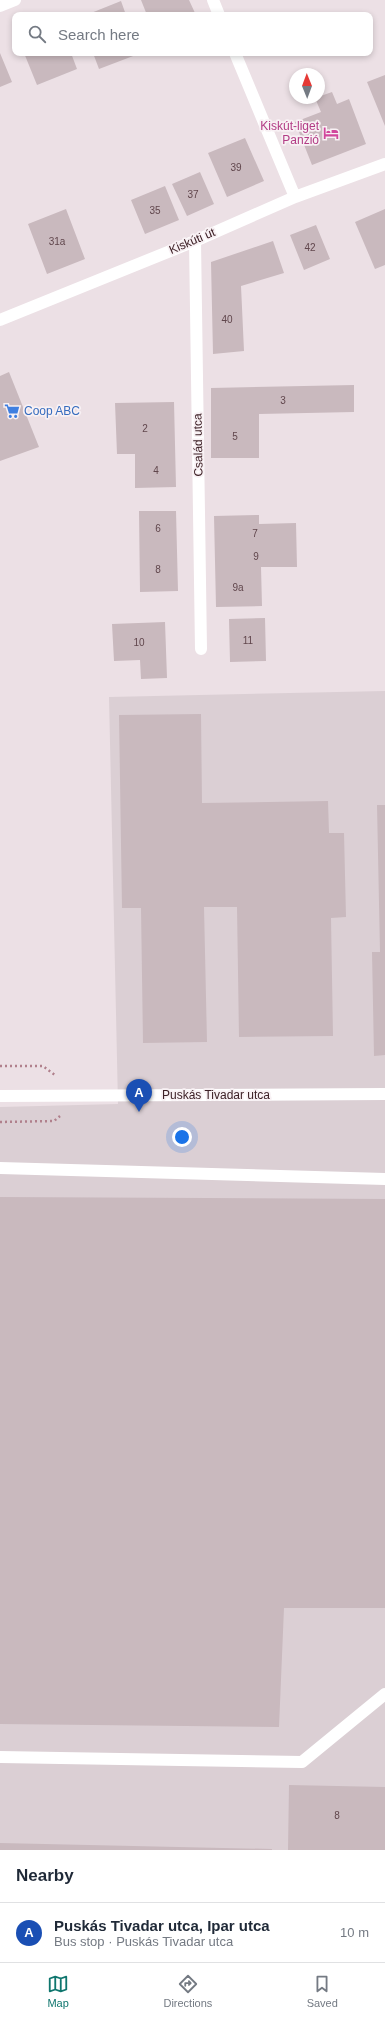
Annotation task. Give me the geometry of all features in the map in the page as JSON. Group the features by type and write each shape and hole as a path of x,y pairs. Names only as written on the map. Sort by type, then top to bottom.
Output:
{"street":[{"path":"0,6 15,0"},
{"path":"213,0 218,12"},
{"path":"236,56 295,197"},
{"name":"Kiskúti út","path":"0,320 195,241 295,197 385,164"},
{"name":"Család utca","path":"195,241 201,649"},
{"name":"Puskás Tivadar utca","path":"0,1096 385,1094"},
{"path":"0,1168 385,1179"},
{"path":"0,1757 302,1762 385,1694"}],"path":[{"path":"0,1066 43,1066 56,1076"}],"shaded area":[{"path":"385,691 385,1850 0,1850 0,1107 118,1104 109,697"}],"building":[{"path":"141,0 189,0 195,12 146,12"},
{"path":"121,1 125,12 94,12"},
{"path":"0,53 12,82 0,87"},
{"path":"25,56 72,56 77,69 37,85"},
{"path":"94,56 133,56 99,69"},
{"path":"385,75 385,126 367,82"},
{"name":"Kiskút-liget Panzió","path":"332,92 337,104 349,99 366,144 312,165 295,122 321,112 318,104 325,104 325,94"},
{"path":"245,138 264,181 227,197 208,153"},
{"path":"200,172 214,204 187,216 172,184"},
{"path":"165,186 179,220 145,234 131,200"},
{"path":"66,209 85,259 47,274 28,224"},
{"path":"385,209 385,265 375,269 355,222"},
{"path":"316,225 330,259 304,270 290,235"},
{"path":"273,241 284,273 241,286 244,351 213,354 211,262"},
{"name":"Coop ABC","path":"9,372 39,447 0,461 0,376"},
{"path":"354,385 354,412 259,414 259,458 211,458 211,388"},
{"path":"174,402 176,487 135,488 135,454 117,454 115,403"},
{"path":"139,511 176,511 178,591 140,592"},
{"path":"259,515 259,524 296,523 297,567 261,567 262,606 216,607 214,516"},
{"path":"265,618 266,661 230,662 229,619"},
{"path":"165,622 167,678 141,679 140,660 114,661 112,624"},
{"path":"201,714 202,803 328,801 329,833 344,833 346,917 331,918 333,1036 239,1037 237,907 204,907 207,1042 143,1043 141,908 122,908 119,715"},
{"path":"377,805 385,805 385,1055 374,1056 372,952 380,952"},
{"path":"0,1197 385,1199 385,1608 284,1608 279,1727 0,1724"},
{"path":"289,1785 385,1787 385,1850 288,1850"},
{"path":"0,1843 272,1849 272,1850 0,1850"}],"place":[{"name":"Kiskút-liget Panzió","path":"331,133"},
{"name":"Coop ABC","path":"12,411"},
{"name":"Puskás Tivadar utca, Ipar utca","path":"139,1112"}]}
